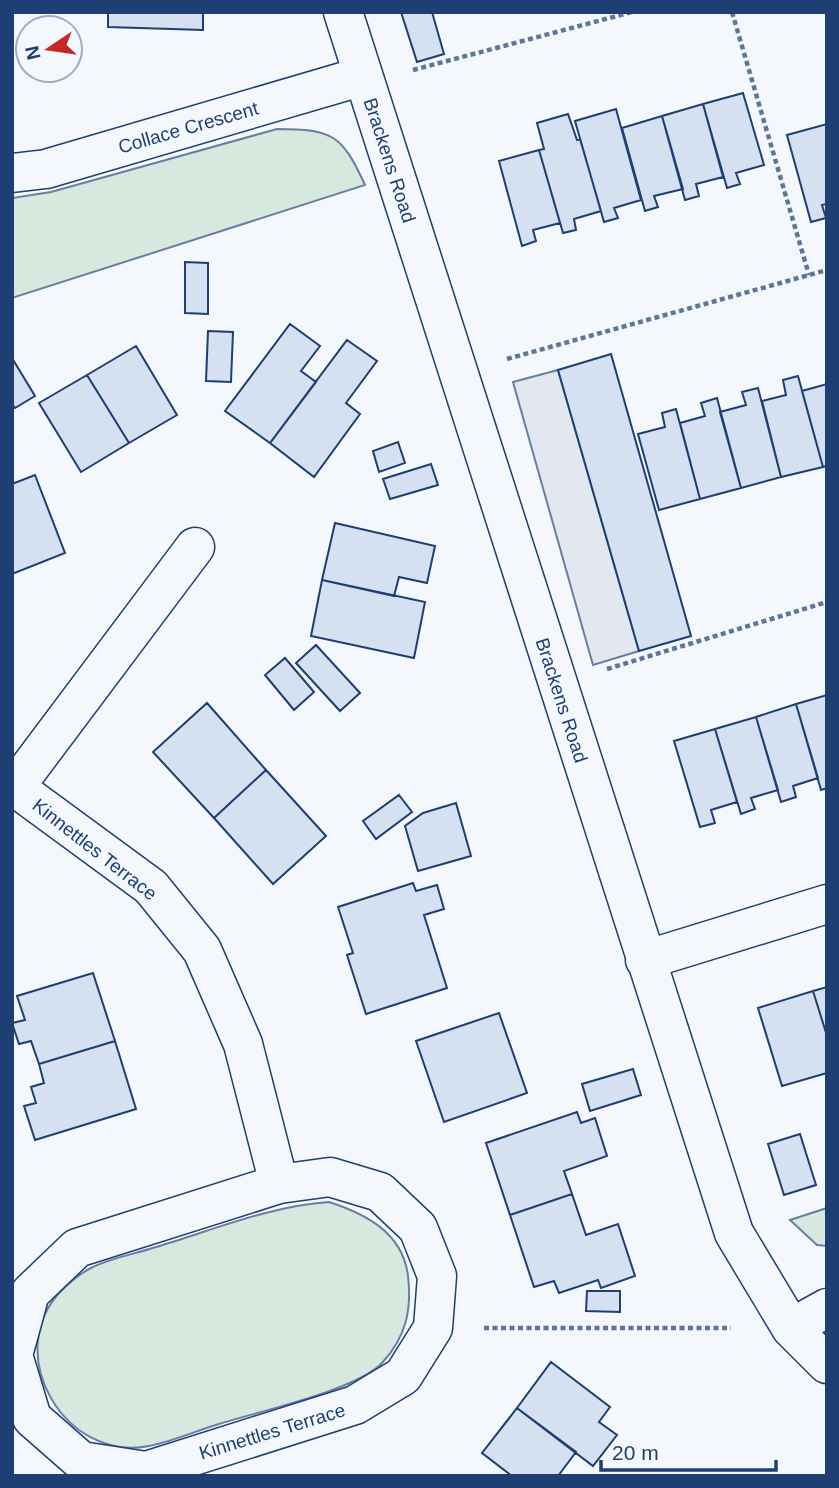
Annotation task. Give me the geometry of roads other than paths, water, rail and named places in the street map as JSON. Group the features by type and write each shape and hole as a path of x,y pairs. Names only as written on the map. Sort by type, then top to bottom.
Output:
{"street":[{"name":"Brackens Road","path":"343,12 734,1233 791,1328 827,1364"},
{"name":"Collace Crescent","path":"12,173 46,169 363,76"},
{"name":"Kinnettles Terrace","path":"195,547 13,786 151,887 202,950 243,1044 279,1184"},
{"path":"645,960 827,904"},
{"name":"Kinnettles Terrace","path":"330,1177 380,1192 418,1228 437,1276 433,1328 403,1376 355,1405 146,1471 81,1461 32,1418 13,1355 30,1293 77,1248 279,1184 330,1177"},
{"path":"791,1328 827,1308"}]}
